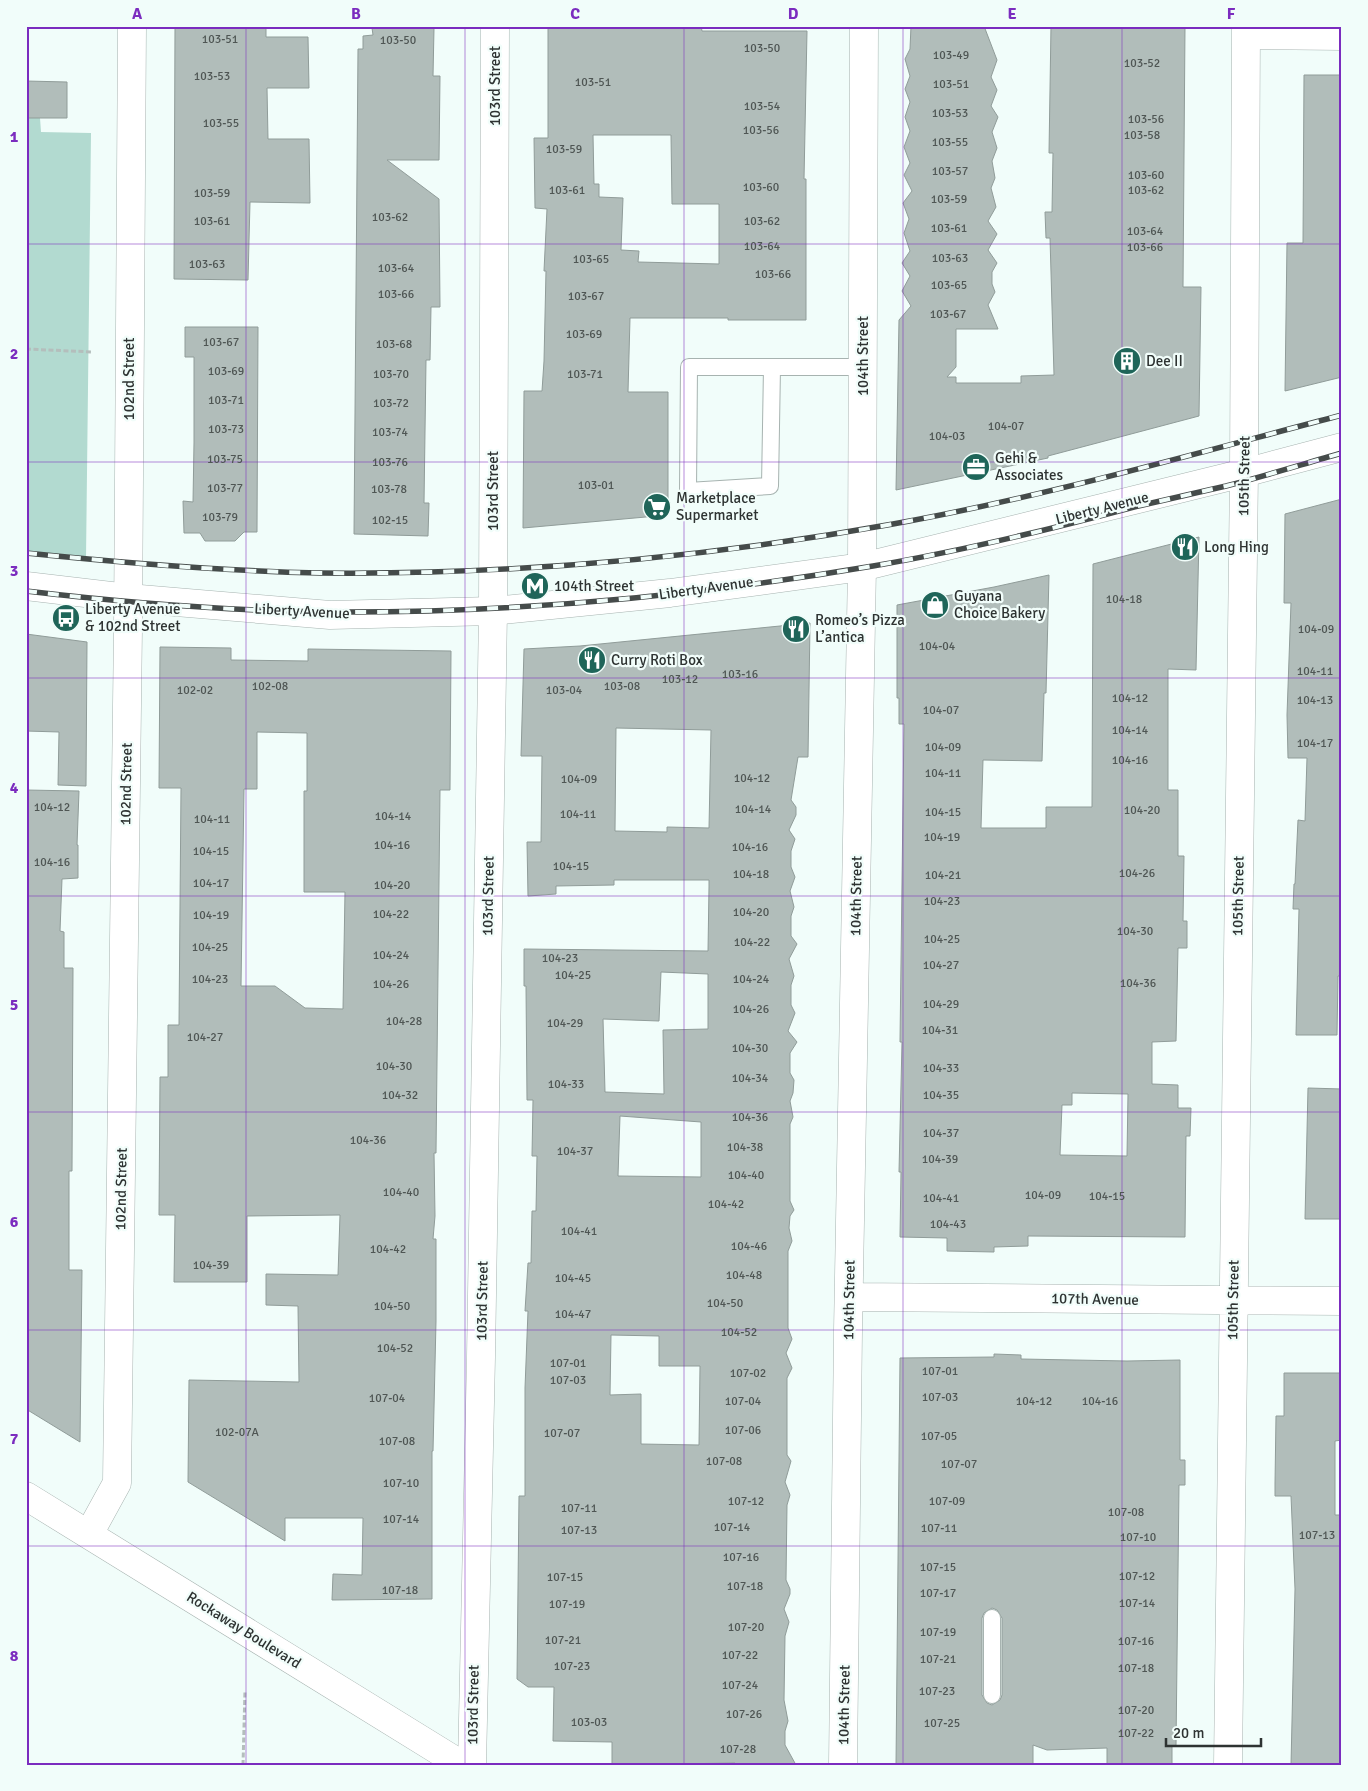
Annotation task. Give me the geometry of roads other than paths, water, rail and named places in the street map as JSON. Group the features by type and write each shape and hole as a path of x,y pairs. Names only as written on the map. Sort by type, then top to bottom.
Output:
{"street":[{"name":"102nd Street","path":"89,1534 117,1483 128,598 132,26"},
{"name":"103rd Street","path":"472,1765 481,1357 493,611 495,26"},
{"name":"104th Street","path":"843,1765 862,567 864,26"},
{"path":"1246,31 1342,36"},
{"name":"105th Street","path":"1228,1765 1244,473 1246,31"},
{"name":"Liberty Avenue","path":"26,586 128,598 330,615 493,611 670,593 862,567 1342,447"},
{"name":"107th Avenue","path":"849,1297 1342,1301"},
{"name":"Rockaway Boulevard","path":"26,1496 462,1765"}],"lane":[{"path":"772,367 770,486 688,490 689,367 772,367 863,367"},
{"path":"992,1618 992,1695"}],"railway":[{"path":"26,553 173,566 320,573 464,571 608,562 679,555 822,536 950,513 1062,488 1342,415"},
{"path":"26,591 180,606 333,612 401,612 536,606 672,594 806,577 972,547 1226,486 1342,453"}],"place":[{"name":"Dee II","path":"1127,361"},
{"name":"Gehi & Associates","path":"976,467"},
{"name":"Marketplace Supermarket","path":"657,507"},
{"name":"Long Hing","path":"1185,547"},
{"name":"104th Street","path":"535,586"},
{"name":"Guyana Choice Bakery","path":"935,605"},
{"name":"Liberty Avenue & 102nd Street","path":"66,618"},
{"name":"Romeo’s Pizza L’antica","path":"796,629"},
{"name":"Curry Roti Box","path":"592,660"}]}
